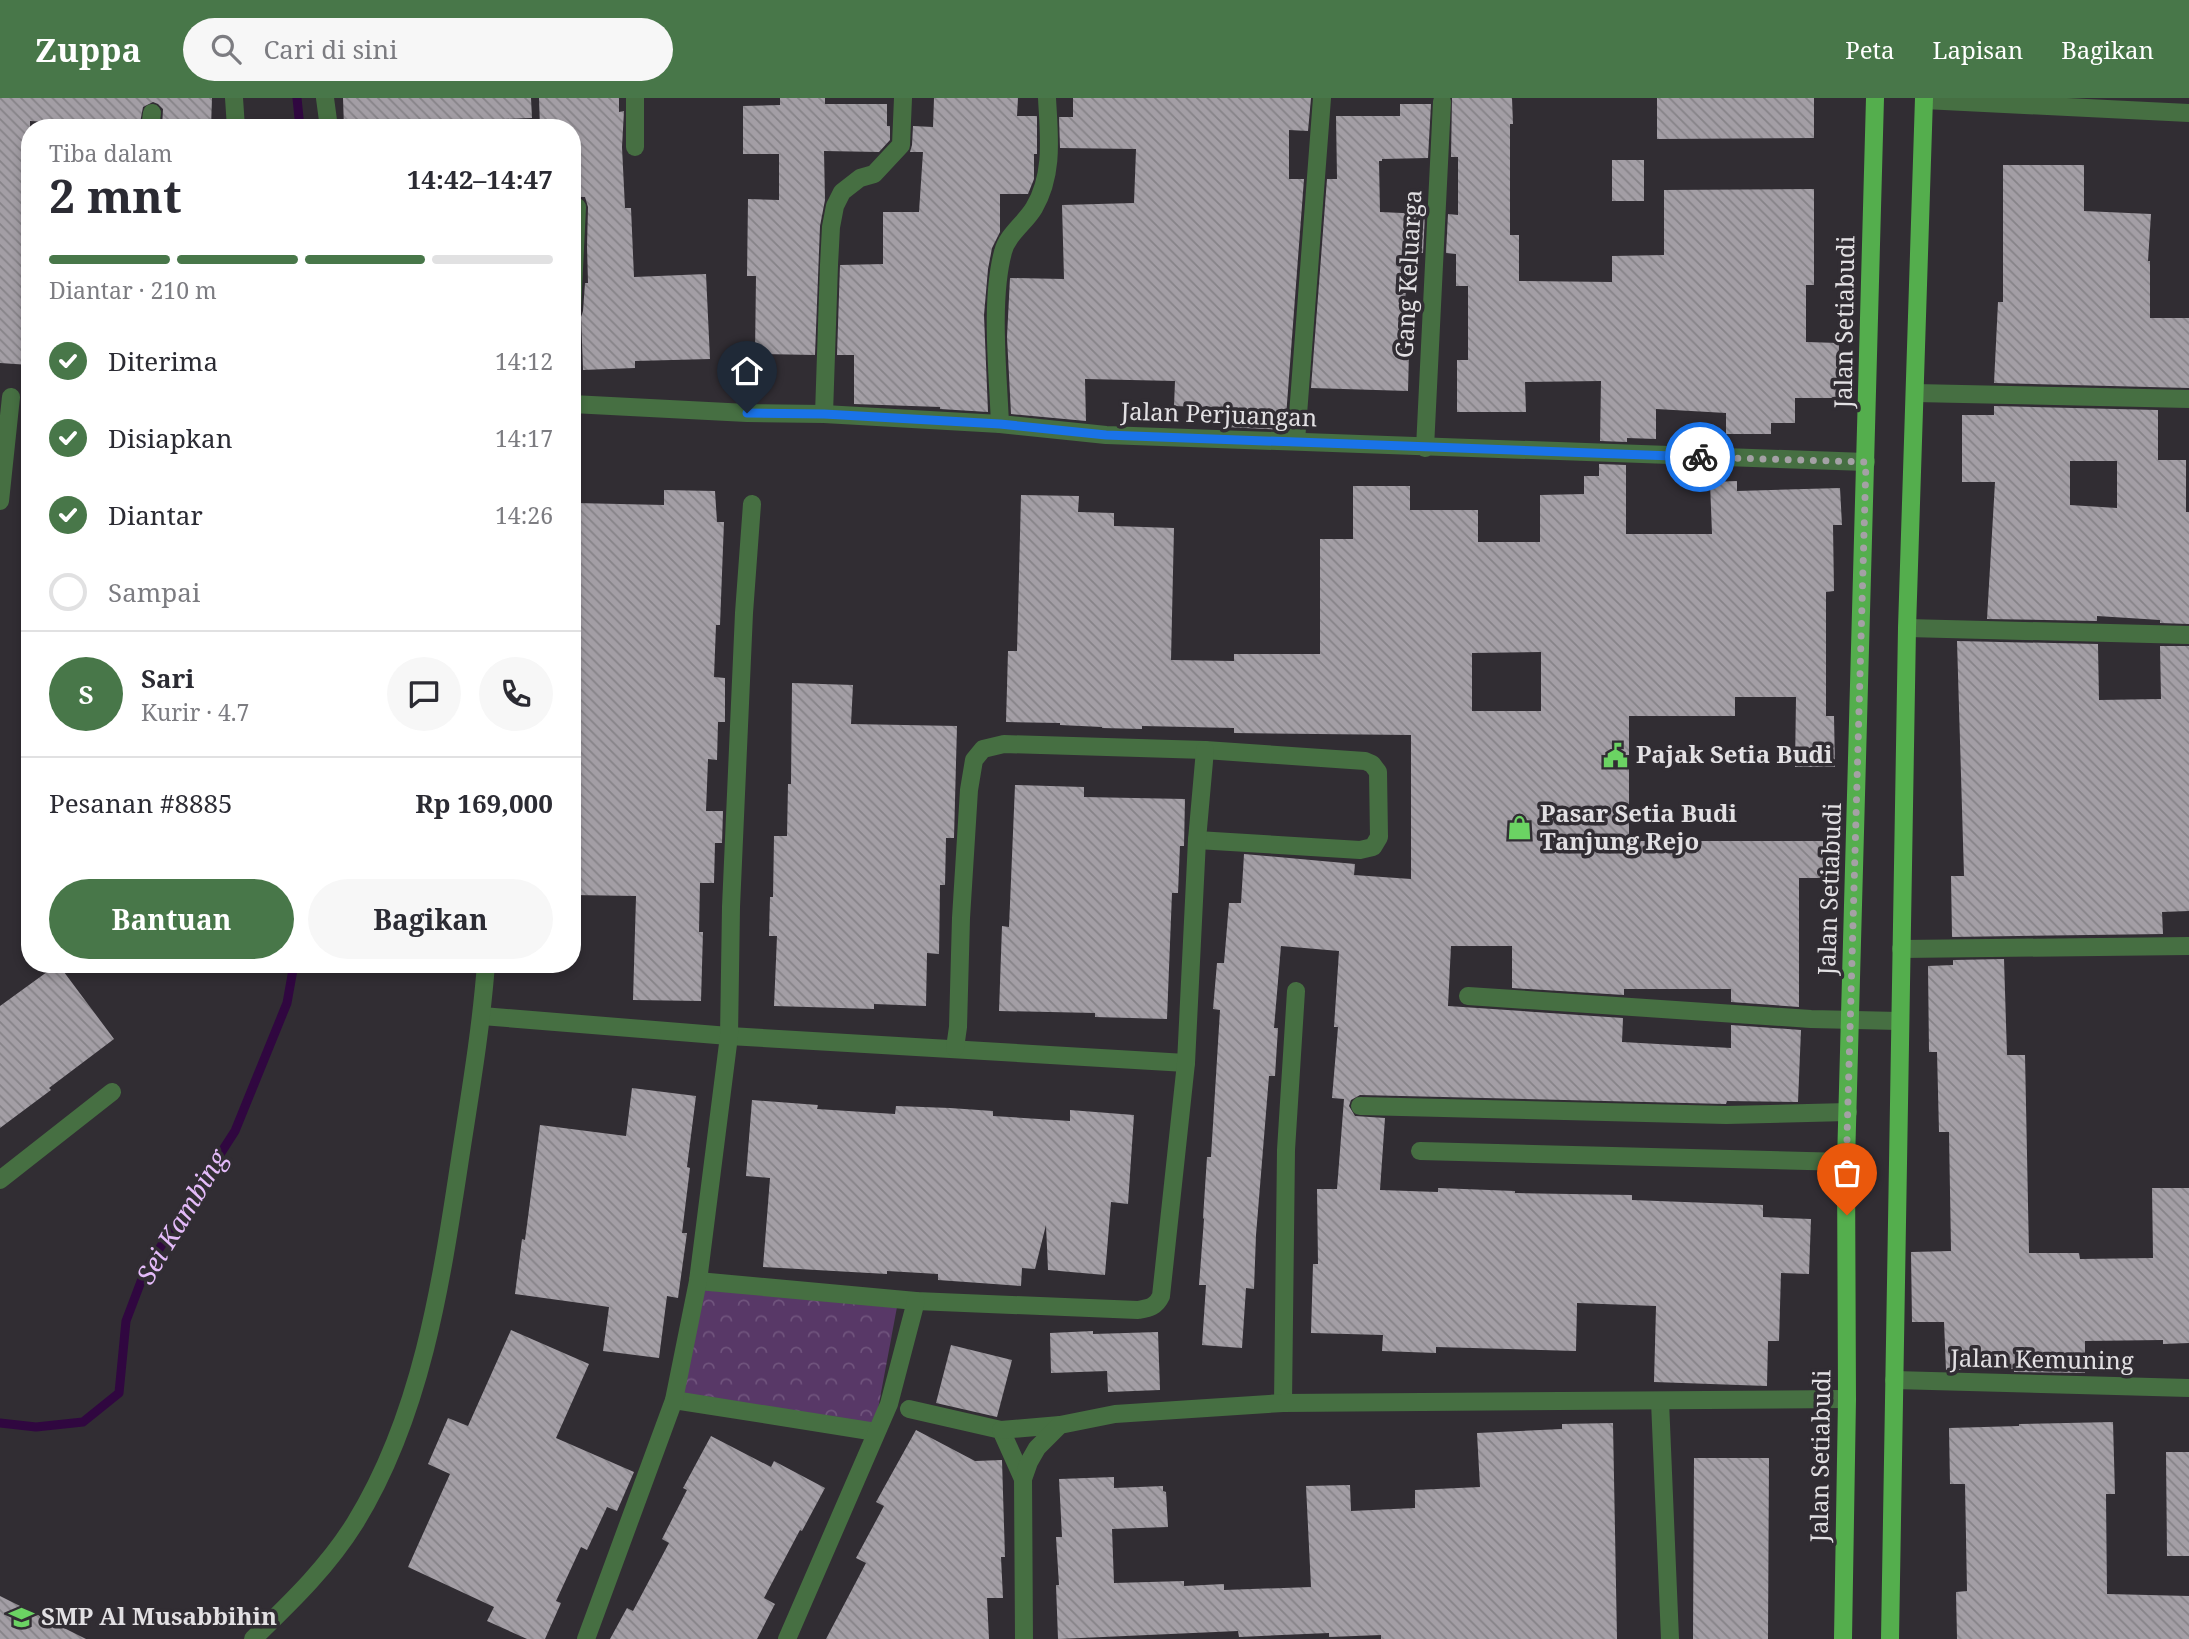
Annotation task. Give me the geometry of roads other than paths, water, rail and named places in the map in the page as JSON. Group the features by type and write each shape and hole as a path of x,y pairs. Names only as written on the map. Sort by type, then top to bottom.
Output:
{"main road":[{"name":"Jalan Setiabudi","path":"1843,1639 1847,1399 1846,1162 1875,98"},
{"path":"1889,1639 1907,628 1924,99"}],"street":[{"path":"234,98 235,119"},
{"path":"325,98 328,119"},
{"path":"635,98 635,147"},
{"path":"824,414 831,227 835,206 842,192 860,178 874,174 901,145 902,98"},
{"path":"1000,424 996,298 1003,249 1033,210 1043,190 1049,164 1047,98"},
{"path":"1296,441 1322,98"},
{"path":"1924,99 2189,113"},
{"name":"Gang Keluarga","path":"1425,448 1442,102"},
{"path":"1914,393 2189,399"},
{"path":"0,501 5,397"},
{"name":"Jalan Perjuangan","path":"581,404 1000,424 1106,435 1866,462"},
{"path":"586,1639 674,1400 698,1281 729,1036 730,907 752,504"},
{"path":"1907,628 2189,635"},
{"path":"955,1048 969,790 974,760 983,749 1004,744 1205,750 1365,761 1376,768 1379,778 1379,837 1373,847 1360,850 1197,840"},
{"path":"698,1281 916,1301 1138,1310 1154,1306 1160,1296 1186,1063 1197,840 1205,750"},
{"path":"1901,949 2189,946"},
{"path":"253,1639 307,1587 354,1524 390,1456 419,1374 443,1272 482,1016 485,973"},
{"path":"1283,1403 1286,1150 1296,991"},
{"path":"1468,996 1811,1019 1899,1021"},
{"path":"482,1016 729,1036 1186,1063"},
{"path":"0,1180 112,1092"},
{"path":"1360,1106 1726,1115 1848,1112"},
{"path":"1420,1152 1846,1162"},
{"path":"787,1639 889,1404 916,1301"},
{"name":"Jalan Kemuning","path":"1894,1380 2189,1388"},
{"path":"909,1409 1001,1430 1060,1425 1115,1414 1283,1403 1847,1399"},
{"path":"674,1400 876,1432"},
{"path":"1660,1401 1670,1639"},
{"path":"1024,1639 1023,1479 1037,1448 1060,1425"},
{"path":"1001,1430 1023,1479"}],"waterway":[{"name":"Sei Kambing","path":"297,98 299,119"},
{"name":"Sei Kambing","path":"0,1423 36,1427 83,1422 119,1393 126,1321 145,1271 235,1131 287,1003 292,973"}],"place":[{"name":"Pajak Setia Budi","path":"1616,755"},
{"name":"Pasar Setia Budi Tanjung Rejo","path":"1520,828"},
{"name":"SMP Al Musabbihin","path":"21,1617"}]}
